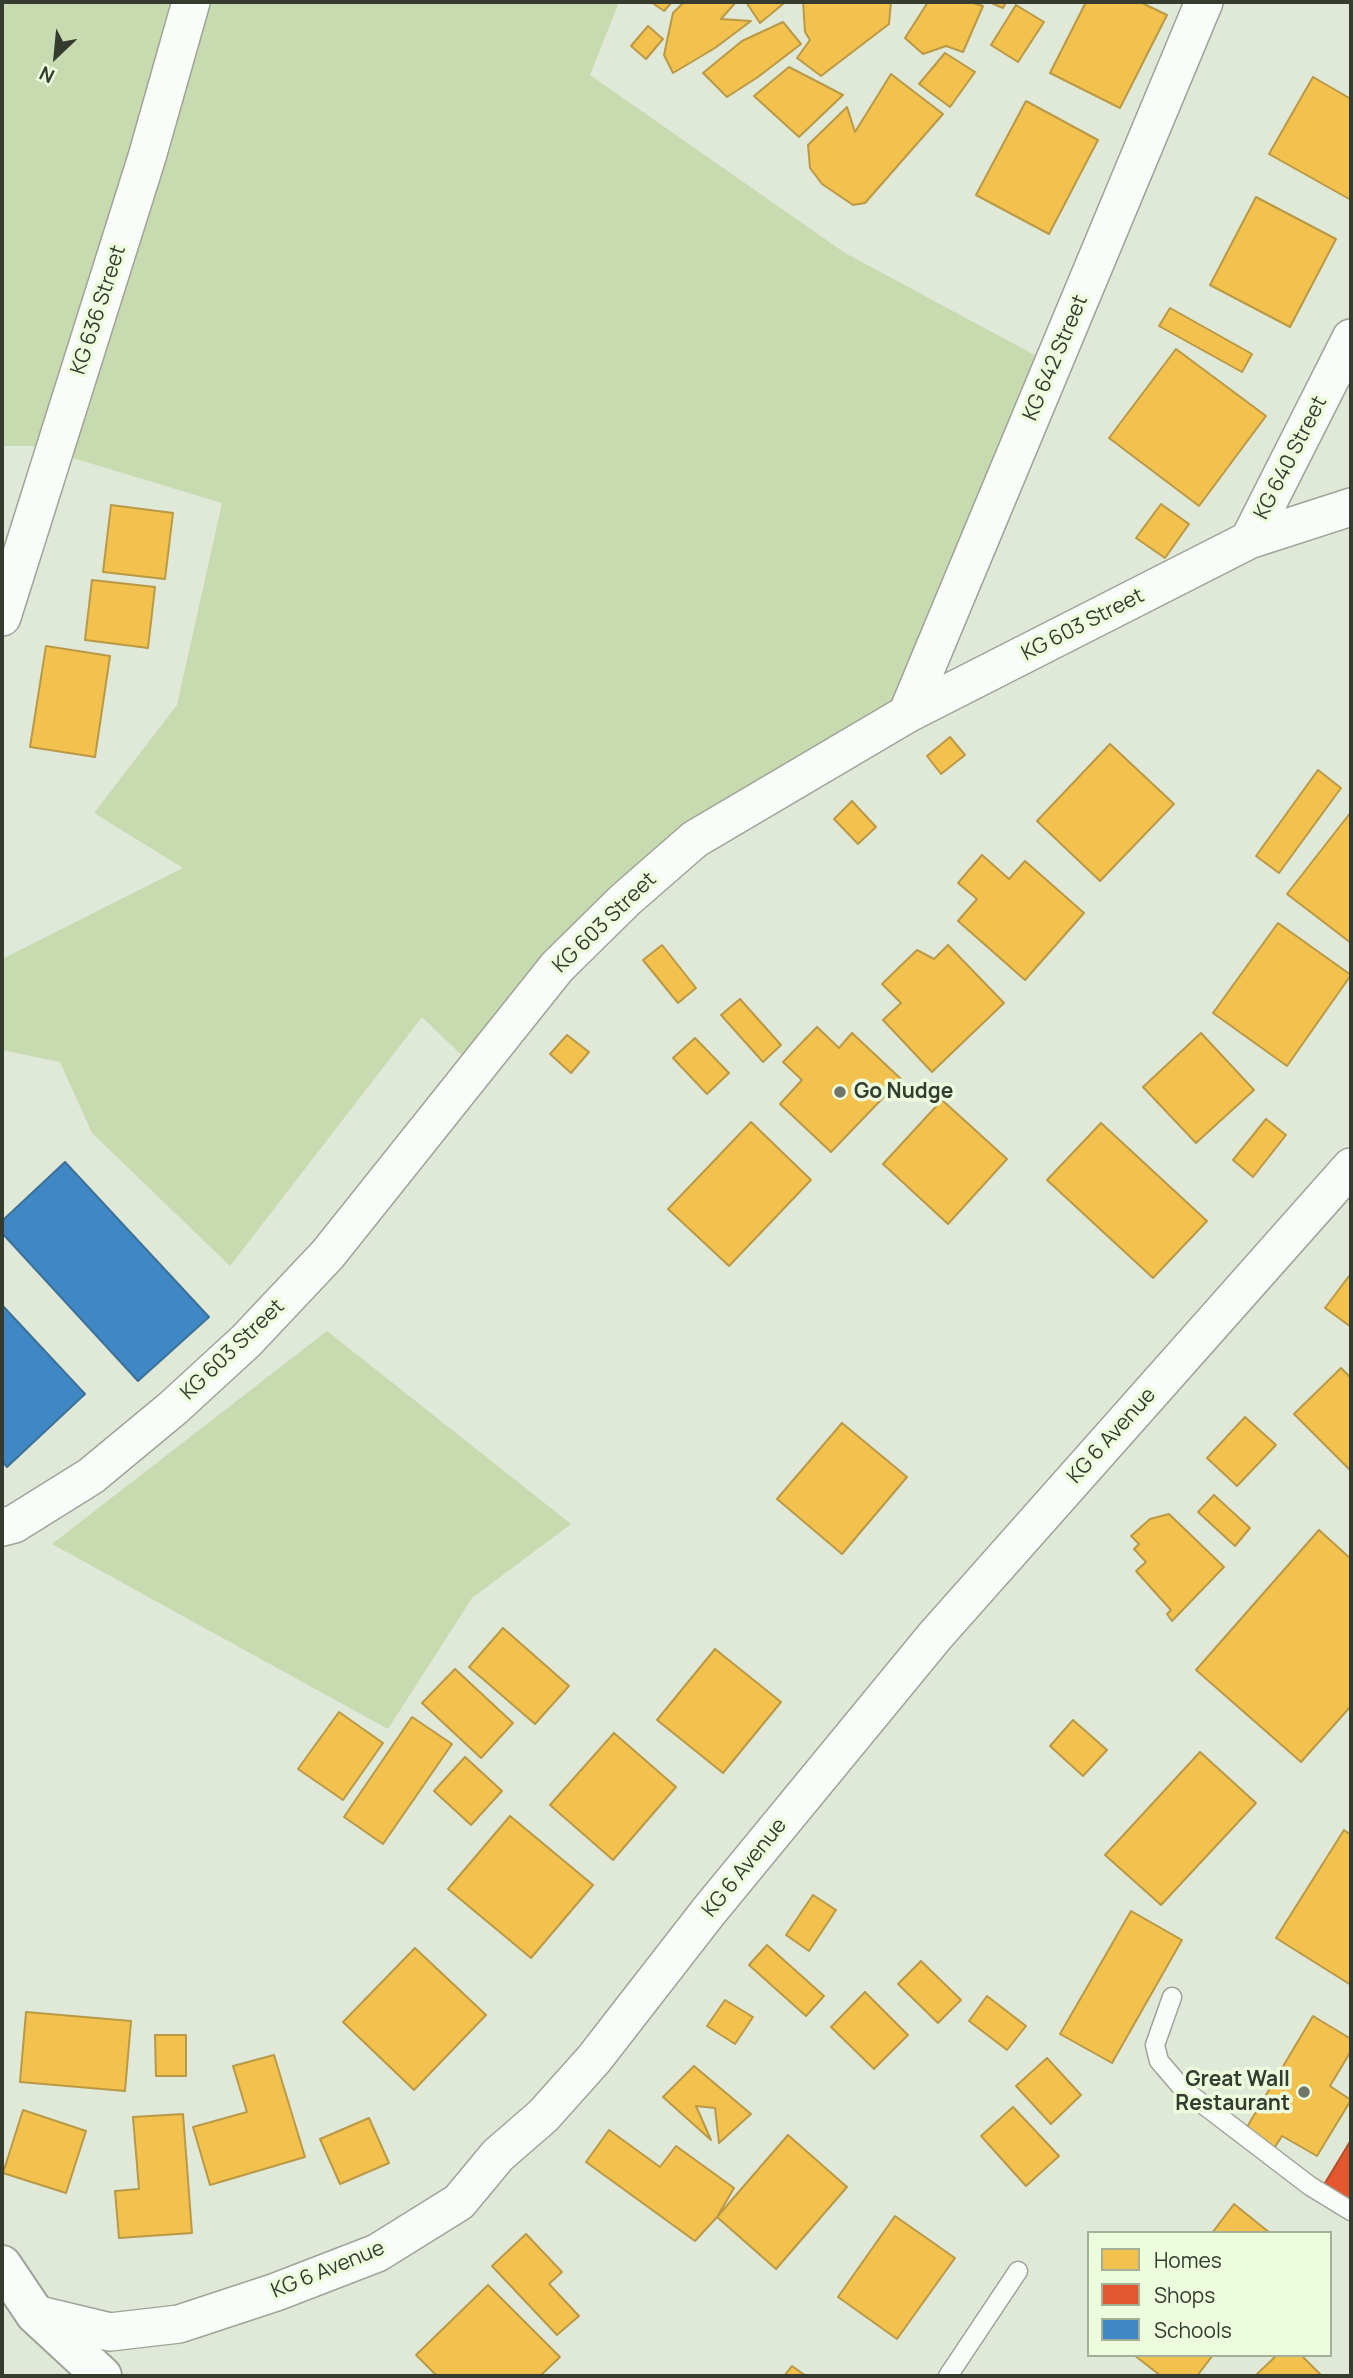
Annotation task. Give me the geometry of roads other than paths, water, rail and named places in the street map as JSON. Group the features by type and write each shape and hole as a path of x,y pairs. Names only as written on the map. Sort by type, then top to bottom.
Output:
{"main road":[{"path":"2,2265 18,2314 102,2376"}],"street":[{"name":"KG 636 Street","path":"5,598 147,157 191,2"},
{"name":"KG 642 Street","path":"907,714 1204,2"},
{"name":"KG 640 Street","path":"1249,540 1351,338"},
{"name":"KG 603 Street","path":"2,1527 14,1524 91,1476 173,1408 246,1341 328,1254 557,967 625,900 695,839 907,714 1249,540 1351,508"},
{"name":"KG 6 Avenue","path":"18,2314 110,2332 179,2324 276,2292 377,2253 459,2202 498,2155 543,2116 594,2059 709,1911 934,1636 1351,1167"}],"lane":[{"path":"1172,1997 1155,2045 1159,2061 1183,2089 1310,2186 1351,2211"},
{"path":"948,2376 1018,2271"}],"place":[{"name":"Go Nudge","path":"840,1092"},
{"name":"Great Wall Restaurant","path":"1304,2092"}]}
